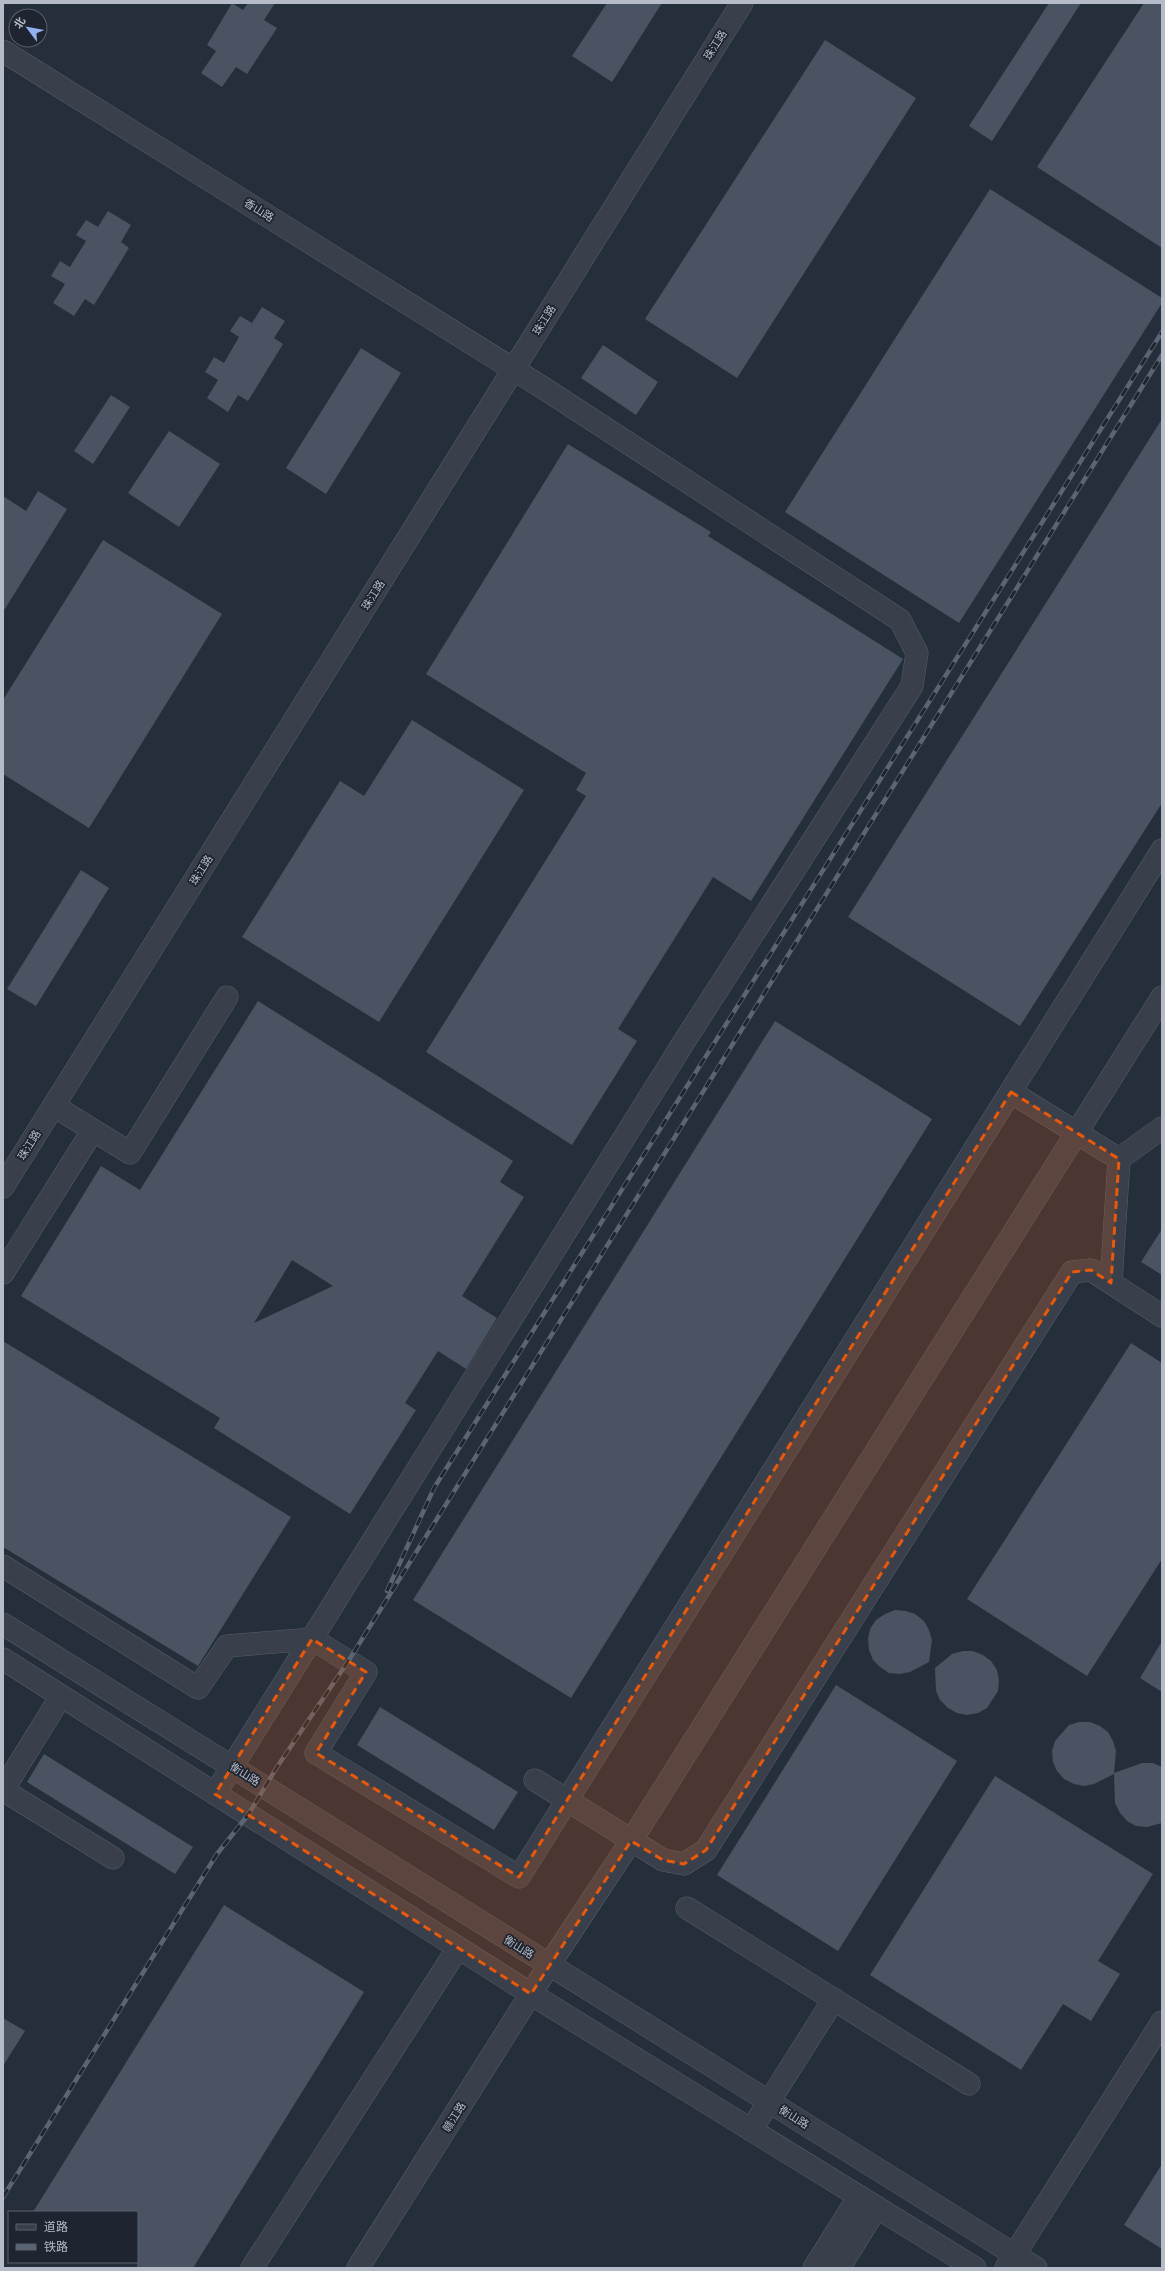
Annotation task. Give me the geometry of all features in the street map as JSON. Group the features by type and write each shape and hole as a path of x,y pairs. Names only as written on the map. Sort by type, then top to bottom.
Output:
{"street":[{"name":"珠江路","path":"3,1187 742,3"},
{"name":"香山路","path":"3,51 514,369 900,620 917,653 912,686 682,1045 215,1794"},
{"path":"3,1566 198,1688 227,1646 312,1639 366,1672 316,1753 520,1877 1162,850"},
{"path":"54,1106 130,1153 227,997"},
{"name":"赣江路","path":"358,2268 549,1965 631,1840 1162,997"},
{"path":"1011,1092 1119,1159"},
{"path":"1119,1159 1162,1128"},
{"path":"3,1273 93,1130"},
{"path":"1110,1283 1119,1159"},
{"path":"535,1780 663,1860 684,1864 706,1850 1072,1272 1091,1270 1162,1316"},
{"name":"衡山路","path":"3,1624 769,2102 1010,2261 1036,2268"},
{"path":"3,1659 531,1994 975,2268"},
{"path":"61,1696 3,1790 113,1858"},
{"path":"687,1908 969,2084"},
{"path":"252,2268 458,1948"},
{"path":"751,2130 834,1999"},
{"path":"1010,2261 1162,2022"},
{"path":"814,2268 859,2196"},
{"path":"839,2268 878,2207"}],"highlighted area":[{"path":"1011,1092 1119,1159 1111,1283 1091,1270 1072,1272 706,1850 684,1864 663,1860 631,1841 531,1994 215,1794 312,1639 366,1672 316,1753 519,1877"}],"building":[{"path":"232,3 243,10 248,3 275,3 264,20 277,28 247,74 236,67 222,87 201,73 216,51 207,45"},
{"path":"607,3 662,3 612,82 572,56"},
{"path":"1049,3 1081,3 992,141 969,126"},
{"path":"1144,3 1162,3 1162,248 1037,167"},
{"path":"825,40 916,98 737,378 645,319"},
{"path":"990,189 1162,298 1162,303 959,623 785,512"},
{"path":"108,211 131,225 121,242 129,248 94,305 85,299 74,316 53,303 65,284 51,276 60,261 70,267 86,241 76,235 86,220 98,227"},
{"path":"262,307 285,321 274,338 283,344 248,401 238,395 228,412 207,398 218,380 205,372 214,357 224,363 239,337 230,331 240,316 252,323"},
{"path":"603,345 658,382 636,415 581,378"},
{"path":"361,348 401,373 326,494 286,468"},
{"path":"111,395 130,407 93,464 74,451"},
{"path":"1162,419 1162,803 1020,1026 848,917"},
{"path":"169,431 220,464 179,527 128,493"},
{"path":"568,444 711,532 708,536 903,659 751,901 713,877 618,1029 637,1041 572,1145 426,1052 586,796 576,790 586,773 426,674"},
{"path":"38,491 67,509 3,612 3,496 26,511"},
{"path":"103,540 222,614 89,828 3,774 3,700"},
{"path":"412,720 524,790 379,1022 242,937 340,781 364,796"},
{"path":"81,870 109,888 36,1006 7,989"},
{"path":"258,1001 513,1161 500,1182 524,1197 462,1296 497,1318 466,1369 438,1351 405,1403 416,1410 350,1514 214,1428 220,1418 21,1296 101,1166 140,1190","holes":["292,1260 333,1286 254,1323"]},
{"path":"775,1021 932,1119 571,1698 413,1600"},
{"path":"1162,1229 1162,1275 1141,1262"},
{"path":"3,1341 291,1517 198,1666 3,1547"},
{"path":"1131,1343 1162,1363 1162,1559 1087,1676 967,1599"},
{"path":"895,1610 915,1614 924,1621 932,1640 929,1662 910,1672 900,1674 889,1673 873,1660 869,1650 868,1639 870,1629 876,1620"},
{"path":"1162,1641 1162,1692 1140,1678"},
{"path":"963,1651 973,1651 983,1655 991,1661 997,1670 999,1680 998,1691 987,1708 978,1713 967,1715 957,1713 948,1708 940,1700 936,1691 935,1668 952,1654"},
{"path":"836,1685 957,1761 838,1951 717,1875"},
{"path":"380,1707 518,1792 494,1830 357,1745"},
{"path":"1079,1722 1090,1722 1100,1726 1108,1732 1116,1751 1114,1773 1142,1763 1153,1763 1162,1767 1162,1823 1147,1827 1136,1826 1127,1821 1120,1813 1115,1803 1114,1774 1094,1784 1084,1786 1074,1784 1064,1779 1057,1771 1053,1762 1052,1751 1055,1741 1069,1725"},
{"path":"44,1754 193,1847 175,1874 27,1782"},
{"path":"995,1776 1153,1874 1098,1961 1120,1974 1091,2021 1063,2004 1021,2070 870,1975"},
{"path":"224,1905 364,1992 193,2268 137,2268 138,2211 34,2211"},
{"path":"3,2018 25,2031 3,2066"},
{"path":"1162,2164 1162,2249 1124,2225"}],"railway":[{"path":"387,1591 434,1488 1162,332"},
{"path":"3,2197 217,1854 248,1815 277,1767 349,1660 1162,355"}]}
